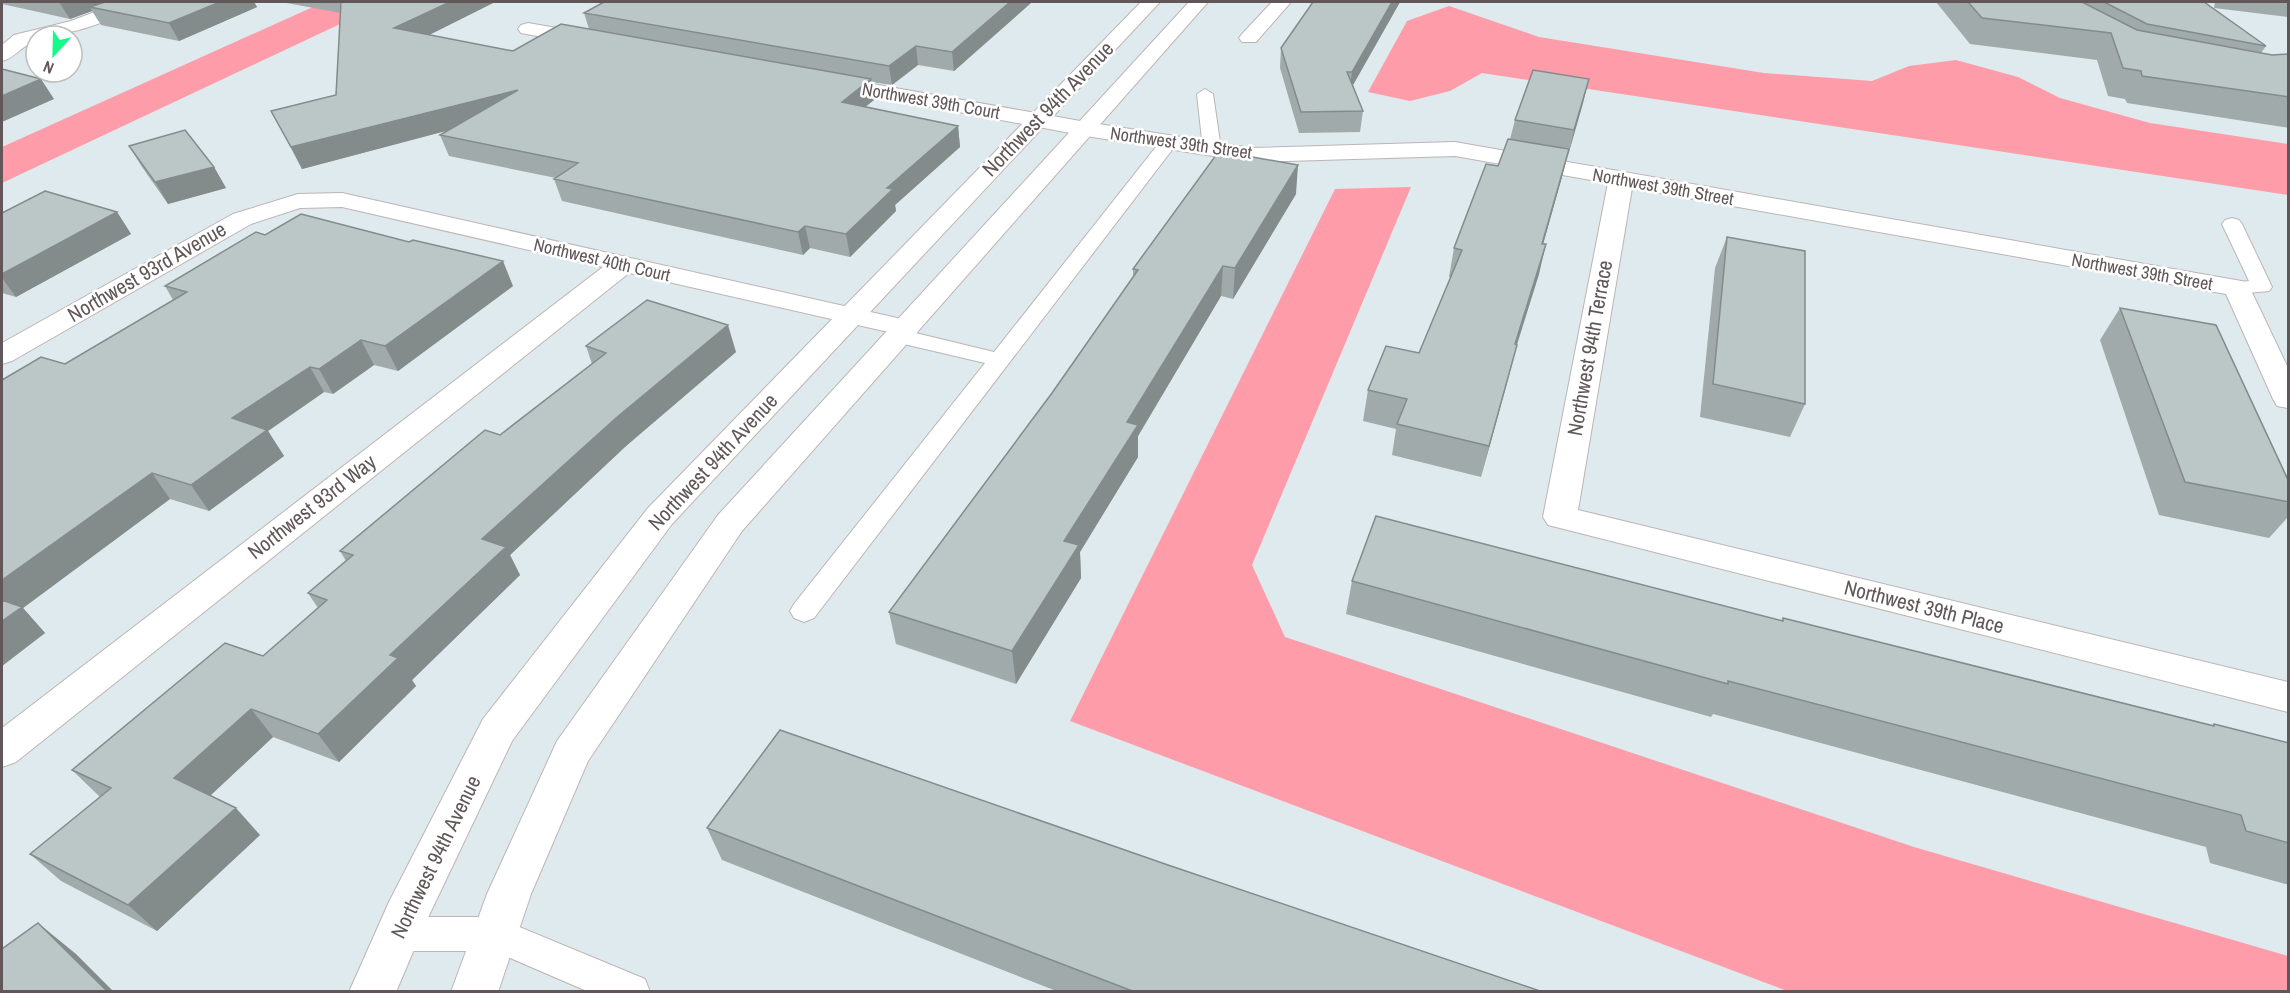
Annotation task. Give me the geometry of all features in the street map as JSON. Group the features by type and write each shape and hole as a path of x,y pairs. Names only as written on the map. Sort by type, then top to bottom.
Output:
{"street":[{"path":"2,55 11,39 78,25 137,2"},
{"name":"Northwest 94th Avenue","path":"372,992 497,731 660,516 1151,2"},
{"name":"Northwest 94th Avenue","path":"474,992 509,894 571,753 730,523 1199,2"},
{"path":"1249,38 1272,4"},
{"path":"528,29 609,43"},
{"name":"Northwest 39th Court","path":"806,79 1086,129"},
{"name":"Northwest 39th Street","path":"1086,129 1251,155 1455,149 2236,288"},
{"name":"Northwest 94th Terrace","path":"1560,517 1621,180"},
{"name":"Northwest 40th Court","path":"298,201 342,200 852,315 902,332"},
{"name":"Northwest 93rd Avenue","path":"2,355 242,219 298,201"},
{"name":"Northwest 93rd Way","path":"2,750 623,265"},
{"path":"2236,288 2289,399"},
{"name":"Northwest 39th Place","path":"1560,517 2289,697"}],"lane":[{"path":"1205,94 1212,149"},
{"path":"804,611 1169,142"},
{"path":"2232,224 2262,287 2236,288"},
{"path":"902,332 1000,360"},
{"path":"398,934 495,934 632,992"}],"shaded area":[{"path":"324,2 387,2 2,183 2,147"},
{"path":"1449,6 1539,37 1764,73 1872,81 1909,66 1956,60 2018,77 2060,98 2150,123 2288,144 2288,195 1482,73 1450,91 1410,101 1368,92 1407,21"},
{"path":"1411,187 1252,565 1285,637 1914,847 2288,956 2288,991 1787,991 1070,721 1335,189"}],"building":[{"path":"105,2 220,2 169,23 90,7"},
{"path":"341,2 450,2 394,28 513,51 561,24 871,79 842,102 958,126 887,188 893,189 846,234 805,226 798,232 554,179 578,163 440,135 518,90 291,147 271,111 336,95"},
{"path":"604,2 1010,2 952,52 916,46 889,66 584,13"},
{"path":"1313,2 1392,2 1352,72 1347,72 1363,111 1301,112 1281,48"},
{"path":"1968,2 2082,2 2137,30 2272,55 2289,54 2289,97 2142,76 2141,71 2123,68 2111,33 1982,18"},
{"path":"2104,2 2204,2 2266,46 2147,24"},
{"path":"2,69 24,75 24,84 30,84 2,96"},
{"path":"1533,70 1589,79 1574,130 1515,120"},
{"path":"185,130 214,167 155,182 129,146"},
{"path":"1508,139 1569,149 1542,244 1546,244 1515,344 1517,345 1489,446 1397,424 1407,399 1368,390 1386,346 1419,353 1462,250 1454,248 1486,164 1498,166"},
{"path":"1219,151 1298,165 1235,268 1223,266 1127,422 1138,425 1064,541 1079,545 1012,651 889,612 1052,393 1138,270 1133,269"},
{"path":"45,191 117,212 2,274 2,213"},
{"path":"301,214 409,242 413,240 503,261 385,346 361,340 319,369 310,367 232,418 267,430 191,485 152,473 2,580 2,380 41,357 65,364 187,292 165,286 256,232 265,235"},
{"path":"1727,237 1805,251 1805,404 1713,384"},
{"path":"647,300 728,325 616,418 482,539 506,547 390,655 398,658 318,734 251,709 174,778 236,808 128,905 30,854 111,788 72,770 225,643 263,656 327,600 308,593 353,555 340,551 485,430 500,435 606,353 586,346"},
{"path":"2120,308 2216,325 2289,482 2289,502 2185,482"},
{"path":"1376,516 1783,621 1783,618 2289,743 2289,843 2246,831 2241,815 1728,681 1728,684 1352,581"},
{"path":"2,600 22,607 2,621"},
{"path":"780,730 1543,992 1135,992 707,828"},
{"path":"38,923 108,992 2,992 2,949"}]}
